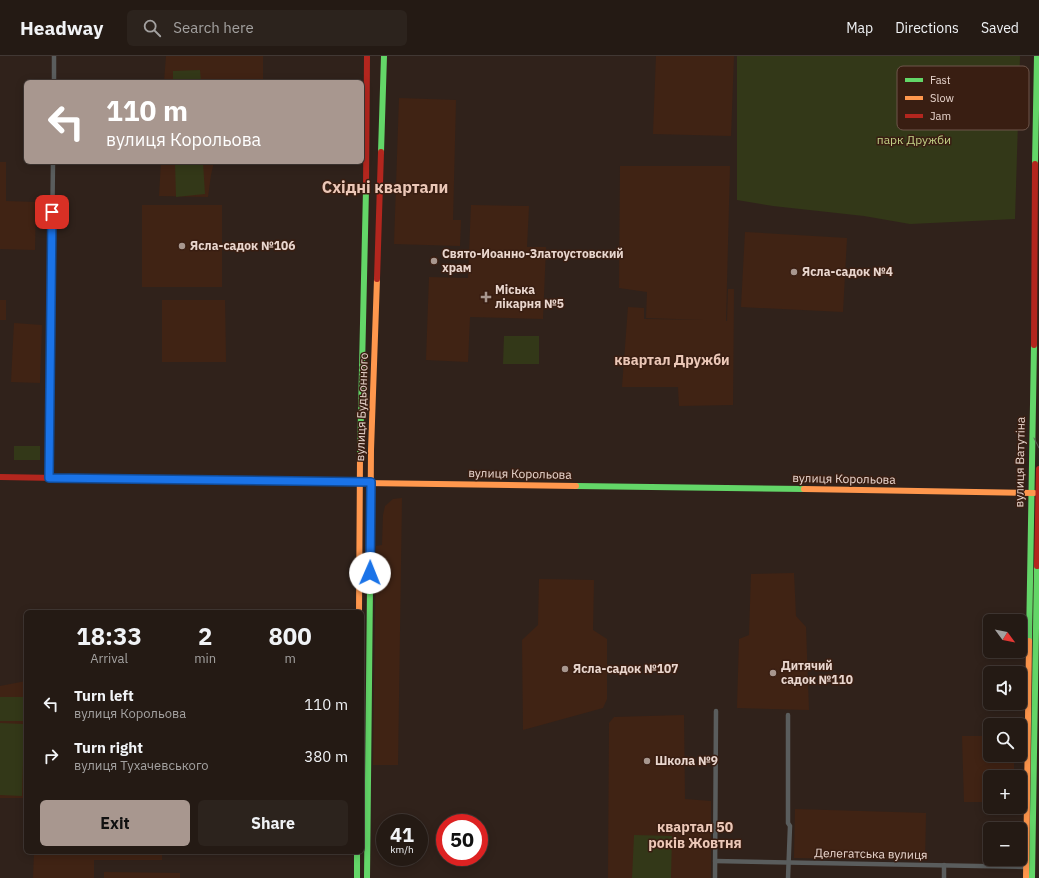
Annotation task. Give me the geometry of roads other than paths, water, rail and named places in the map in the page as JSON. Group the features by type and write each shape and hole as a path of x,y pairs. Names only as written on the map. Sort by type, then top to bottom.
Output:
{"main road":[{"name":"вулиця Будьонного","path":"358,610 366,211 367,56"},
{"name":"вулиця Будьонного","path":"367,878 371,450 384,56"},
{"name":"вулиця Ватутіна","path":"1026,878 1037,56"},
{"name":"вулиця Ватутіна","path":"1032,878 1037,731 1039,469"},
{"name":"вулиця Корольова","path":"0,477 1039,492"},
{"path":"357,854 357,878"}],"street":[{"path":"54,56 54,80"},
{"path":"49,478 53,164"},
{"path":"715,878 716,711"},
{"path":"788,715 788,823 790,826 788,878"},
{"path":"1028,731 1037,731"},
{"name":"Делегатська вулиця","path":"715,861 1026,868"},
{"path":"944,865 944,878"}],"tram line":[{"path":"1034,438 1039,448"}],"place":[{"name":"Ясла-садок №106","path":"182,246"},
{"name":"Свято-Иоанно-Златоустовский храм","path":"434,261"},
{"name":"Ясла-садок №4","path":"794,272"},
{"name":"Міська лікарня №5","path":"486,297"},
{"name":"Ясла-садок №107","path":"565,669"},
{"name":"Дитячий садок №110","path":"773,673"},
{"name":"Школа №9","path":"647,761"}],"district":[{"name":"Східні квартали","path":"385,187"},
{"name":"квартал Дружби","path":"672,360"},
{"name":"квартал 50 років Жовтня","path":"695,836"}],"park label":[{"name":"парк Дружби","path":"914,140"}]}
